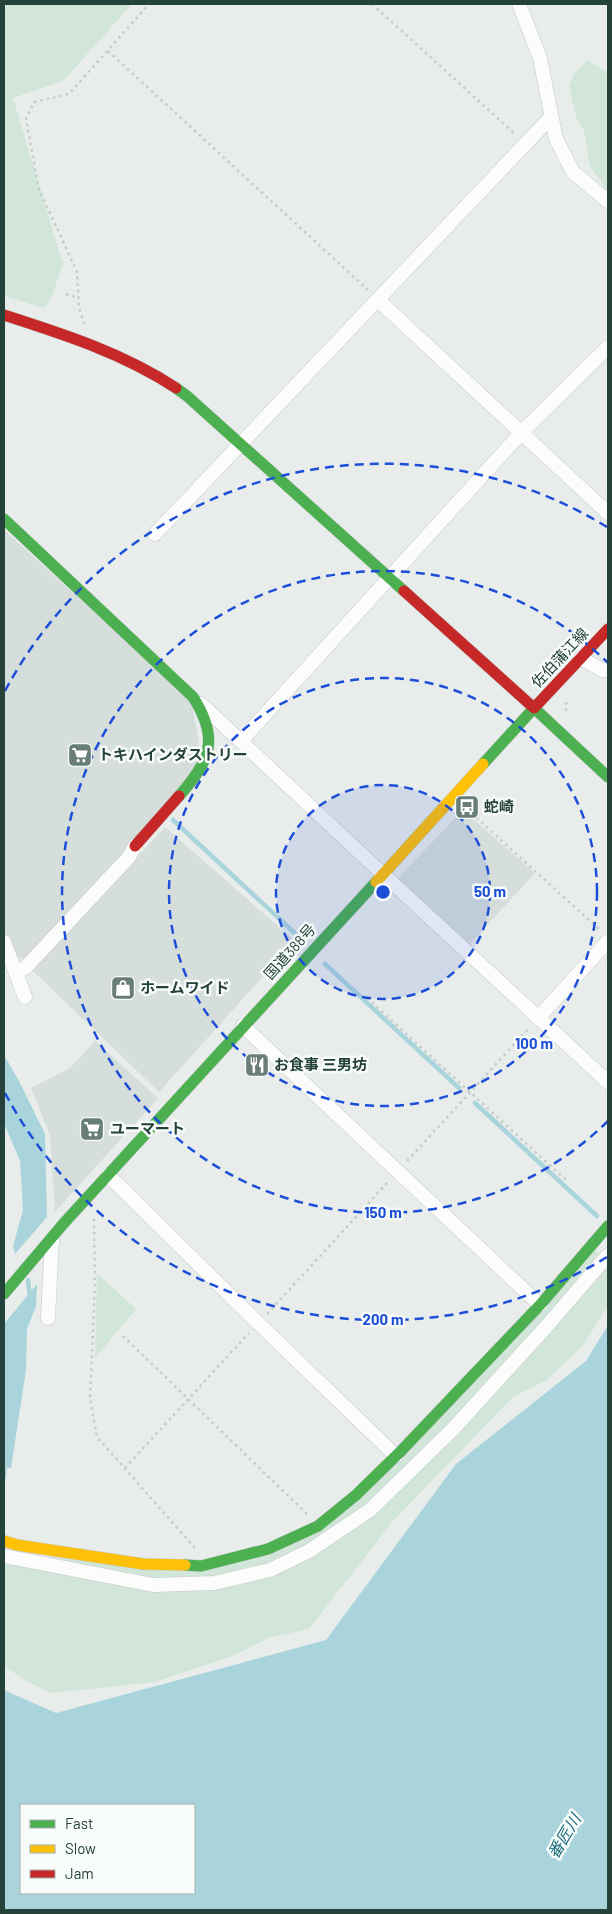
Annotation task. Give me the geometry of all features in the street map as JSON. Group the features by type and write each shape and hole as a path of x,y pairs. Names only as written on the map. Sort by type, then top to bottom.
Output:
{"main road":[{"path":"4,315 90,344 130,361 187,396 534,708 608,777"},
{"path":"4,519 193,696 203,710 209,729 208,753 204,765 196,777 135,846"},
{"name":"佐伯蒲江線","path":"534,708 608,628"},
{"name":"国道388号","path":"4,1294 108,1175 534,708"},
{"path":"4,1541 17,1545 143,1564 201,1566 268,1549 318,1526 356,1495 396,1456 540,1304 608,1226"}],"street":[{"path":"519,4 540,58 556,140 573,172 608,201"},
{"path":"155,534 551,117"},
{"path":"378,300 608,513"},
{"path":"241,741 522,432 608,347"},
{"path":"581,658 602,670 608,670"},
{"path":"193,696 382,874 608,1082"},
{"path":"16,973 26,967 129,857 135,846"},
{"path":"538,1018 605,936"},
{"path":"4,942 25,997"},
{"path":"243,1026 540,1304"},
{"path":"108,1175 396,1456"},
{"path":"48,1318 52,1237"},
{"path":"4,1556 153,1586 214,1583 270,1570 309,1551 370,1510 453,1429 546,1327 608,1255"}],"path":[{"path":"90,344 79,307 77,272 39,188 26,119 34,102 69,94 149,4"},
{"path":"372,4 526,143"},
{"path":"108,51 378,300"},
{"path":"66,294 78,298"},
{"path":"465,807 605,936"},
{"path":"367,998 566,1180"},
{"path":"126,1468 538,1018"},
{"path":"94,1219 95,1284 90,1398 97,1437 208,1564"},
{"path":"123,1336 310,1518"}],"shaded area":[{"name":"トキハインダストリー","path":"4,530 191,700 199,741 195,767 131,847 26,960 14,957 4,930"},
{"path":"463,810 535,873 469,945 397,879"},
{"path":"165,827 295,941 159,1092 32,970"},
{"path":"95,1041 158,1098 55,1212 50,1135 31,1088 70,1068"}],"green space":[{"path":"4,4 132,4 63,81 13,98 63,264 50,301 43,308 4,296"},
{"path":"588,60 608,73 608,196 601,181 590,166 584,131 576,117 569,85 574,74"},
{"path":"594,1250 604,1255 526,1346 366,1509 271,1566 214,1579 150,1581 14,1555 198,1568 316,1532"},
{"path":"608,1261 608,1306 583,1345 547,1380 513,1397 393,1521 309,1629 271,1637 235,1655 155,1682 51,1693 21,1678 4,1665 4,1561 158,1590 311,1557 448,1441 568,1312"},
{"path":"97,1273 136,1309 95,1358"}],"water":[{"path":"4,1055 45,1134 47,1217 15,1254 13,1246 23,1210 20,1161 4,1123"},
{"path":"37,1284 36,1306 27,1329 26,1370 11,1468 4,1468 4,1324"},
{"name":"番匠川","path":"608,1325 608,1910 4,1910 4,1690 56,1713 326,1640 456,1464 586,1361"}],"waterway":[{"path":"173,820 299,937"},
{"path":"325,964 459,1088"},
{"path":"475,1103 597,1216"},
{"path":"28,1280 30,1298"},
{"path":"4,1477 5,1464"}],"traffic: fast":[{"path":"176,388 404,591"},
{"path":"4,519 193,697 207,725 208,749 198,772 179,796"},
{"path":"483,764 534,708 608,777"},
{"path":"4,1294 64,1223 376,882"},
{"path":"185,1565 201,1566 268,1549 318,1526 356,1495 401,1451 540,1305 608,1226"}],"traffic: slow":[{"path":"376,882 483,764"},
{"path":"4,1541 17,1545 143,1564 185,1565"}],"traffic: jam":[{"path":"4,315 70,337 114,355 135,364 176,388"},
{"path":"404,591 534,708"},
{"path":"534,708 608,629"},
{"path":"135,846 179,796"}],"place":[{"name":"トキハインダストリー","path":"80,755"},
{"name":"蛇崎","path":"467,807"},
{"name":"ホームワイド","path":"123,988"},
{"name":"お食事 三男坊","path":"257,1065"},
{"name":"ユーマート","path":"92,1129"}]}
